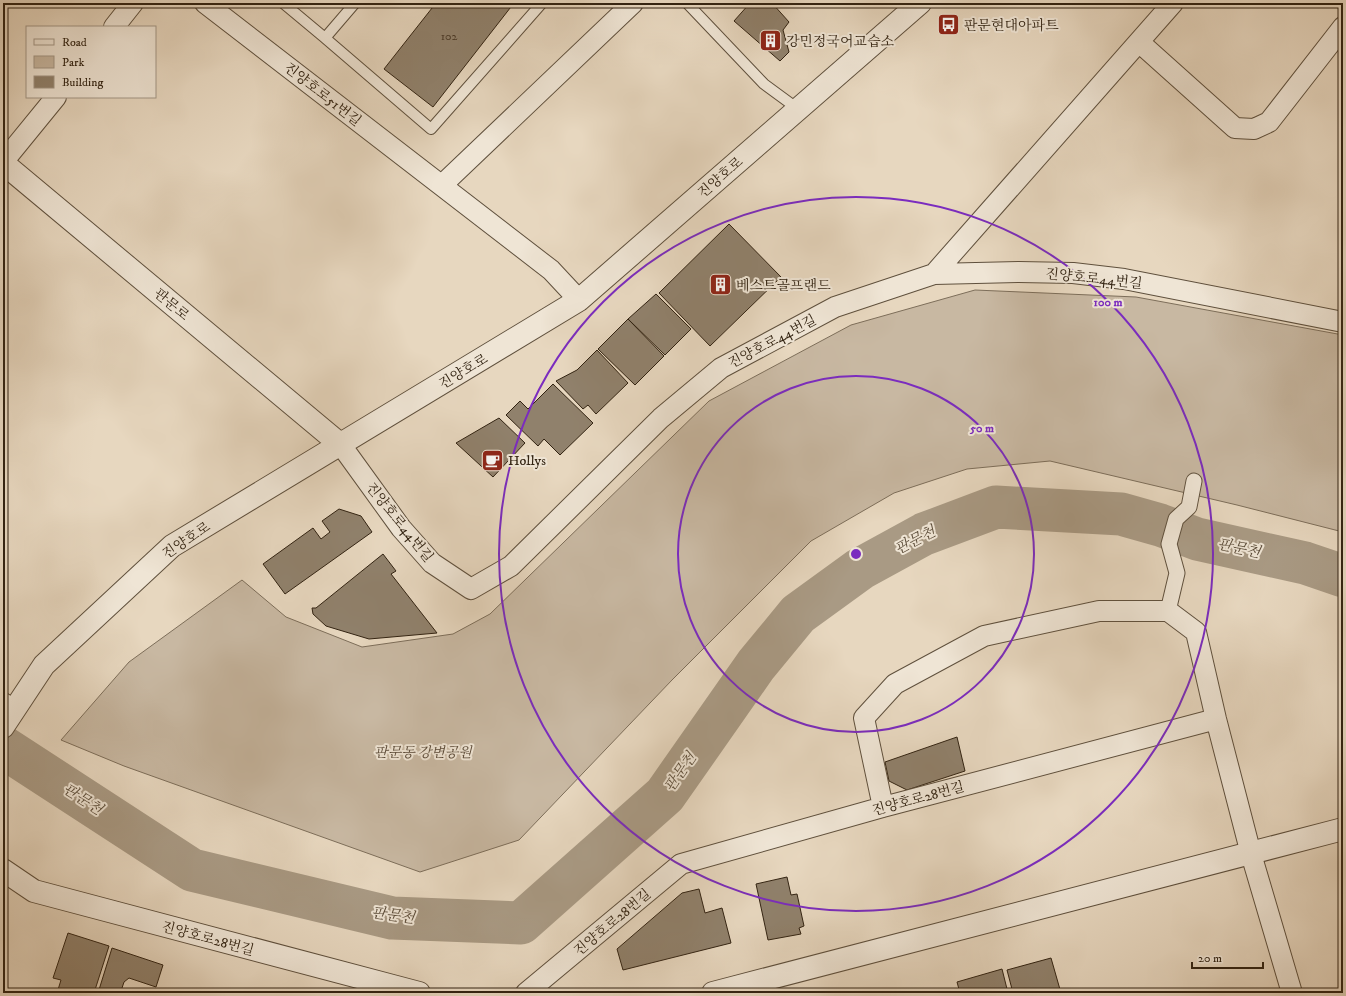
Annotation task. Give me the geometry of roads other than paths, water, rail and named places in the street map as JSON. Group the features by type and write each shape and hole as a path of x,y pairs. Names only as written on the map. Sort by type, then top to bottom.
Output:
{"street":[{"path":"115,26 133,3"},
{"name":"진양호로51번길","path":"205,3 551,270 579,300"},
{"path":"442,185 633,3"},
{"name":"진양호로","path":"3,727 10,702 44,665 172,546 579,300 920,3"},
{"path":"934,274 1173,3"},
{"path":"1139,42 1235,128 1254,129 1269,122 1343,27"},
{"name":"판문로","path":"55,98 3,162 341,445"},
{"name":"진양호로44번길","path":"341,445 401,528 432,563 471,589 512,566 661,418 721,368 835,307 934,274 1019,272 1066,273 1124,279 1343,322"},
{"path":"1168,611 1177,573 1169,544 1176,519 1189,507 1194,481"},
{"path":"883,807 864,718 895,684 984,636 1099,611 1168,611 1196,632 1216,719 1285,991"},
{"name":"진양호로28번길","path":"526,993 681,864 883,807 1216,719"},
{"path":"714,993 1343,829"},
{"name":"진양호로28번길","path":"3,870 34,891 419,993"}],"lane":[{"path":"283,3 431,129 542,3"},
{"path":"325,38 355,3"},
{"path":"687,3 764,84 798,109"}],"waterway":[{"name":"판문천","path":"3,747 192,870 392,918 521,923 665,795 756,665 798,614 860,569 924,534 996,507 1121,514 1160,525 1197,539 1305,563 1343,576"}],"place":[{"name":"판문현대아파트","path":"948,25"},
{"name":"강민정국어교습소","path":"771,41"},
{"name":"베스트골프랜드","path":"720,285"},
{"name":"Hollys","path":"492,460"}],"park label":[{"name":"판문동 강변공원","path":"423,752"}]}
